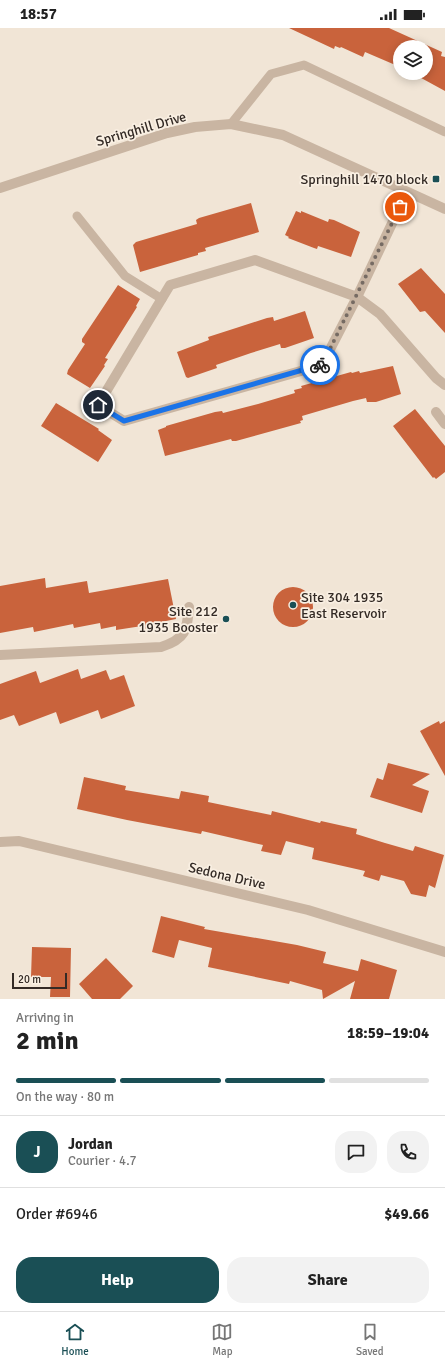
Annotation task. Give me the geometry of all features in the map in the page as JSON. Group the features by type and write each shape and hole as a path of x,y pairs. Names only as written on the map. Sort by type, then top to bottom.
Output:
{"street":[{"name":"Springhill Drive","path":"0,188 167,133 195,127 231,124 283,136 445,209"},
{"path":"407,192 357,297 322,365 124,421 98,405 170,285 255,260 357,297 380,314 436,378 445,385"},
{"path":"436,412 445,424"},
{"path":"0,655 161,646 172,643 181,637 187,628 189,607"},
{"name":"Sedona Drive","path":"0,842 19,841 308,910 445,952"}],"lane":[{"path":"231,124 271,74 304,65 445,132"},
{"path":"77,216 124,276 162,299"}],"building":[{"path":"289,28 389,28 416,40 393,40 393,64 365,52 363,57 341,47 335,46 334,49"},
{"path":"433,48 442,52 441,56 445,57 445,91 425,80 433,80"},
{"path":"251,203 259,232 205,248 206,251 198,253 198,255 140,272 133,245 136,242 197,224 196,220 199,218"},
{"path":"296,211 301,213 301,211 328,222 329,219 334,220 360,232 351,257 318,246 317,249 288,238 289,237 285,235"},
{"path":"421,268 445,294 445,333 425,311 420,312 398,284"},
{"path":"118,285 140,299 136,306 137,307 105,358 108,359 104,365 105,366 90,388 67,374 68,370 85,344 82,342 82,339"},
{"path":"305,311 314,338 285,348 281,348 280,344 216,365 217,368 188,378 186,377 177,352 209,340 208,337 267,318 273,317 274,321"},
{"path":"393,366 401,394 376,402 367,402 366,398 353,401 302,416 303,420 300,421 301,423 236,441 232,441 231,439 165,456 158,430 166,426 215,412 222,411 223,413 258,404 295,393 294,390 302,388 301,386 351,372 359,371 360,373"},
{"path":"56,403 99,429 98,430 112,440 98,462 41,426"},
{"path":"415,409 445,446 445,472 436,479 434,477 433,478 393,426"},
{"path":"45,578 46,588 87,581 89,593 168,579 176,619 161,622 162,625 143,629 142,626 116,630 116,626 101,629 100,623 74,628 73,624 34,632 33,627 0,633 0,586"},
{"name":"Site 304 1935 East Reservoir","path":"293,587 301,589 307,593 311,599 313,607 311,615 307,621 301,625 293,627 285,625 279,621 275,615 273,607 275,599 279,593 285,589"},
{"path":"78,669 81,679 106,670 110,680 124,675 135,706 101,719 98,710 60,724 56,712 19,726 14,715 0,720 0,684 36,671 40,683"},
{"path":"439,721 440,724 445,721 445,776 420,731"},
{"path":"388,763 430,774 412,785 429,791 422,813 370,797 377,778 383,780"},
{"path":"84,777 126,786 125,790 179,799 181,791 209,796 208,802 271,815 272,811 320,823 321,821 357,829 356,834 385,843 413,851 415,846 444,855 435,888 429,885 426,897 411,894 404,881 381,875 379,881 363,876 365,871 312,859 314,848 286,841 281,855 261,851 263,845 202,831 201,834 77,809"},
{"path":"161,916 205,927 204,929 297,945 326,952 323,963 358,971 361,959 397,970 389,999 350,999 355,981 323,999 322,990 290,981 289,984 208,967 212,948 179,940 174,958 152,952"},
{"path":"32,947 71,948 70,997 50,997 51,977 31,977"},
{"path":"106,958 133,986 120,999 92,999 79,984"}],"way so far":[{"path":"320,365 322,365 357,297 400,207"}],"place":[{"name":"Springhill 1470 block","path":"436,179"},
{"name":"Site 304 1935 East Reservoir","path":"293,605"},
{"name":"Site 212 1935 Booster","path":"226,619"}],"route":[{"path":"98,405 124,421 320,365"}]}
